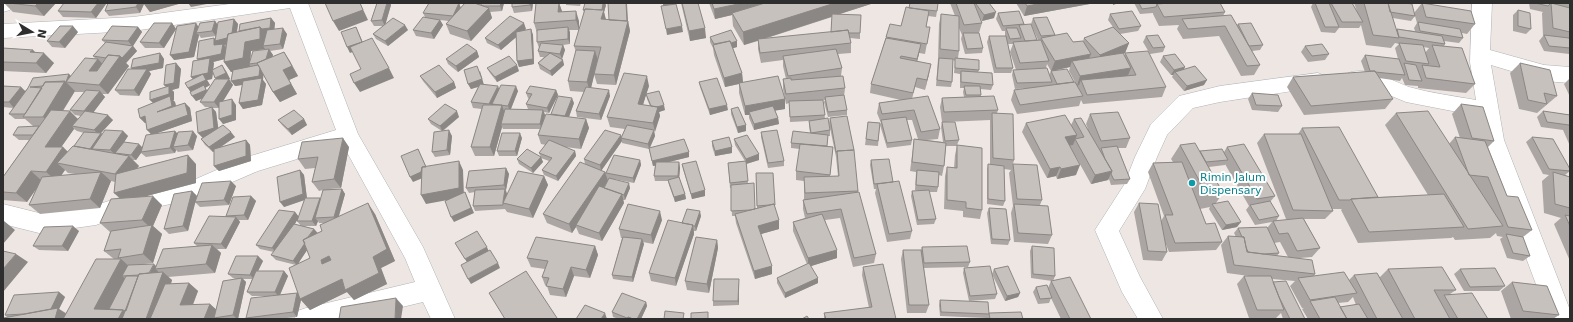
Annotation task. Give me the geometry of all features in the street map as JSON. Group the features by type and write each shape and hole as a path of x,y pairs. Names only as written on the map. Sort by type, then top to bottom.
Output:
{"street":[{"path":"3,31 133,24 286,3"},
{"path":"298,3 348,135 415,254 443,319"},
{"path":"1482,3 1480,62 1493,140 1561,319"},
{"path":"1481,55 1544,73 1570,75"},
{"path":"1151,319 1131,284 1107,230 1134,189 1146,156 1159,130 1186,102 1220,94 1306,82 1360,78 1372,80 1406,94 1487,110"},
{"path":"3,214 38,223 96,215 125,205 193,190 252,164 348,135"},
{"path":"306,319 430,290"}],"building":[{"path":"8,3 38,3 35,6"},
{"path":"64,3 98,3 91,12 58,11"},
{"path":"108,3 138,3 136,7 105,11"},
{"path":"325,3 360,3 363,10 333,21"},
{"path":"377,3 387,3 382,20 371,21"},
{"path":"429,3 459,3 453,16 423,13"},
{"path":"465,3 474,3 489,8 467,31 446,24"},
{"path":"481,3 501,3 500,6 484,6 481,5"},
{"path":"512,3 530,3 530,5 512,7"},
{"path":"536,3 559,3 558,12 576,11 576,20 534,23"},
{"path":"585,3 603,3 602,10 583,10"},
{"path":"608,3 626,3 627,21 609,20"},
{"path":"682,3 698,3 705,28 689,31"},
{"path":"712,3 743,3 714,9"},
{"path":"765,3 835,3 743,32 732,13"},
{"path":"910,3 938,3 937,11 909,8"},
{"path":"956,3 974,3 982,23 964,25"},
{"path":"989,3 996,12 984,15 976,4"},
{"path":"1025,3 1043,3 1027,6"},
{"path":"1139,3 1157,4 1156,7 1142,9"},
{"path":"1220,3 1225,12 1164,17 1157,4"},
{"path":"1315,3 1329,3 1339,27 1325,27"},
{"path":"1331,3 1352,3 1363,22 1342,22"},
{"path":"1364,3 1388,3 1399,38 1373,35"},
{"path":"1388,3 1412,4 1415,16 1390,12"},
{"path":"1422,3 1471,11 1475,24 1426,17"},
{"path":"1535,3 1551,3 1548,6"},
{"path":"1551,3 1570,8 1570,32 1553,28"},
{"path":"676,4 682,26 666,29 661,6"},
{"path":"906,7 929,11 926,27 930,27 927,44 886,37 890,24 901,26"},
{"path":"585,9 604,10 601,19 628,21 614,75 594,74 601,47 574,46"},
{"path":"1518,10 1530,13 1531,29 1518,26"},
{"path":"1019,11 1024,24 1003,26 998,13"},
{"path":"1132,11 1141,26 1119,29 1110,14"},
{"path":"832,14 861,15 860,33 849,33 848,30 831,32"},
{"path":"941,14 959,16 959,51 940,49"},
{"path":"1231,15 1260,65 1247,66 1225,26 1188,29 1182,19"},
{"path":"510,16 524,23 498,45 485,38"},
{"path":"423,17 440,20 431,33 413,30"},
{"path":"1047,17 1055,35 1041,36 1033,18"},
{"path":"271,18 270,28 262,29 260,27 239,31 240,24"},
{"path":"393,18 405,25 385,41 373,34"},
{"path":"234,19 232,33 228,34 227,38 215,41 218,22"},
{"path":"215,21 212,31 196,33 200,23"},
{"path":"1418,22 1460,29 1463,38 1420,31"},
{"path":"154,23 172,23 159,43 140,42"},
{"path":"196,23 189,52 170,55 177,26"},
{"path":"1251,23 1263,45 1249,46 1238,24"},
{"path":"1031,24 1037,40 1025,41 1019,25"},
{"path":"60,26 73,26 59,42 47,41"},
{"path":"112,26 138,27 128,41 102,40"},
{"path":"260,27 260,39 245,42 243,58 224,62 228,34"},
{"path":"356,27 362,42 347,47 341,32"},
{"path":"568,27 568,39 537,42 537,30"},
{"path":"1113,27 1129,43 1100,55 1084,38"},
{"path":"283,28 280,44 263,46 267,30"},
{"path":"1006,28 1017,28 1021,38 1010,39"},
{"path":"531,29 533,59 517,61 516,32"},
{"path":"1397,29 1442,36 1445,44 1399,37"},
{"path":"731,30 737,41 731,43 730,41 714,44 710,37"},
{"path":"848,30 851,43 760,53 758,39"},
{"path":"963,33 979,33 983,48 967,49"},
{"path":"1067,33 1073,42 1083,41 1091,54 1055,61 1041,38"},
{"path":"1158,35 1165,47 1153,48 1146,36"},
{"path":"1544,35 1569,38 1570,48 1549,46"},
{"path":"989,36 1006,36 1013,68 996,68"},
{"path":"214,38 214,45 223,44 221,54 197,59 199,41"},
{"path":"372,38 389,68 354,83 350,74 361,69 350,47"},
{"path":"886,38 921,44 917,59 901,56 900,58 931,64 927,80 917,78 913,93 871,84"},
{"path":"1041,40 1049,61 1020,63 1013,42"},
{"path":"730,41 742,73 724,78 713,45"},
{"path":"106,42 133,46 122,58 120,56 108,55 106,58 93,56"},
{"path":"541,43 563,45 560,54 538,51"},
{"path":"1399,43 1423,45 1429,64 1406,61"},
{"path":"467,44 477,51 456,66 446,59"},
{"path":"1322,44 1329,54 1312,56 1305,46"},
{"path":"1432,45 1462,48 1475,84 1426,78 1422,65 1440,67"},
{"path":"3,48 33,50 30,52 44,53 36,63 3,62"},
{"path":"269,49 266,59 257,63 249,64 253,51"},
{"path":"836,49 842,68 788,76 783,56"},
{"path":"576,50 595,51 587,82 568,81"},
{"path":"1148,51 1166,87 1087,95 1081,80 1136,75 1125,53"},
{"path":"284,52 292,66 283,70 291,84 273,92 257,63"},
{"path":"160,53 159,63 131,68 133,59"},
{"path":"550,53 563,60 550,71 538,63"},
{"path":"1123,53 1131,68 1080,76 1072,61"},
{"path":"1175,54 1185,67 1174,70 1163,56"},
{"path":"108,55 120,56 99,85 66,82 85,58 98,59 89,71 97,71"},
{"path":"1365,55 1399,59 1405,75 1370,71"},
{"path":"509,56 517,65 495,77 487,68"},
{"path":"210,58 208,73 191,77 193,61"},
{"path":"939,58 953,59 952,82 937,80"},
{"path":"955,58 979,60 979,70 955,68"},
{"path":"176,63 174,83 164,85 166,65"},
{"path":"1404,63 1416,65 1422,81 1409,80"},
{"path":"1520,63 1550,70 1557,96 1544,93 1547,104 1528,100"},
{"path":"222,65 226,73 215,78 212,70"},
{"path":"258,65 260,68 259,76 231,81 233,70"},
{"path":"439,65 454,82 435,92 420,76"},
{"path":"477,66 482,79 468,84 464,70"},
{"path":"1195,66 1207,80 1187,86 1175,72"},
{"path":"1047,68 1052,82 1017,83 1013,70"},
{"path":"128,69 147,69 134,90 115,90"},
{"path":"1067,69 1074,82 1057,84 1051,71"},
{"path":"961,71 992,73 993,85 961,82"},
{"path":"1375,71 1393,99 1311,106 1293,77"},
{"path":"624,73 647,76 638,104 658,107 653,123 607,117"},
{"path":"69,74 66,82 45,82 43,86 30,87 42,88 25,114 9,114 28,88 33,78"},
{"path":"203,74 206,80 188,88 185,83"},
{"path":"778,76 785,99 745,106 739,83"},
{"path":"843,76 845,88 786,94 783,79 791,78 791,80"},
{"path":"262,78 258,100 239,103 243,81"},
{"path":"717,78 727,105 709,109 699,82"},
{"path":"215,79 229,79 214,102 200,102"},
{"path":"65,81 43,117 23,117 45,82"},
{"path":"1075,82 1083,96 1020,105 1014,90"},
{"path":"480,84 498,86 489,104 471,102"},
{"path":"204,85 206,90 192,96 190,92"},
{"path":"501,85 516,86 508,106 492,104"},
{"path":"3,86 21,87 9,102 3,102"},
{"path":"169,86 169,94 150,100 150,92"},
{"path":"530,86 556,90 547,108 526,104 532,94 526,93"},
{"path":"964,86 980,86 981,95 966,95"},
{"path":"586,87 609,90 599,114 576,111"},
{"path":"86,90 100,91 84,111 70,110"},
{"path":"659,91 664,105 657,107 651,106 646,94"},
{"path":"1252,93 1278,95 1282,106 1256,105"},
{"path":"844,95 847,110 828,112 825,97"},
{"path":"170,96 172,106 157,112 185,103 188,115 147,130 145,116 140,118 138,109"},
{"path":"558,96 572,98 565,116 551,114"},
{"path":"928,96 940,129 921,132 914,110 882,114 879,103"},
{"path":"994,96 998,110 944,112 942,98"},
{"path":"232,99 232,115 219,119 219,102"},
{"path":"823,100 825,115 790,117 789,101"},
{"path":"445,104 457,111 440,126 428,119"},
{"path":"1461,104 1483,107 1494,141 1472,138"},
{"path":"483,105 502,105 490,147 471,147"},
{"path":"773,106 778,118 754,124 749,112"},
{"path":"212,107 214,128 198,133 196,112"},
{"path":"738,107 746,125 737,127 731,109"},
{"path":"505,109 543,110 540,124 501,124"},
{"path":"51,110 70,111 45,147 63,147 46,172 31,171 16,193 3,192 3,177"},
{"path":"294,110 304,119 288,129 278,120"},
{"path":"85,111 108,115 94,130 72,126"},
{"path":"1428,111 1503,226 1468,229 1396,113"},
{"path":"1543,111 1570,115 1570,127 1569,125 1547,122"},
{"path":"1118,112 1130,138 1101,141 1090,114"},
{"path":"992,113 1013,114 1014,160 993,158"},
{"path":"546,114 586,119 579,139 538,135"},
{"path":"1065,115 1077,135 1065,137 1080,165 1061,169 1060,167 1050,169 1026,123"},
{"path":"847,116 854,150 836,152 830,118"},
{"path":"906,117 912,140 887,143 881,120"},
{"path":"828,118 830,130 811,133 809,121"},
{"path":"1081,118 1112,171 1095,175 1075,139 1084,137 1074,119"},
{"path":"868,122 880,123 878,141 866,139"},
{"path":"942,122 955,122 959,140 945,141"},
{"path":"223,125 231,132 209,147 201,139"},
{"path":"627,125 654,130 648,144 621,138"},
{"path":"39,126 33,135 13,135 18,127"},
{"path":"1339,127 1378,197 1339,200 1302,128"},
{"path":"105,130 123,131 110,150 92,149"},
{"path":"449,130 447,150 432,152 434,132"},
{"path":"605,130 621,135 600,165 584,159"},
{"path":"777,130 784,161 768,163 761,132"},
{"path":"175,131 170,148 141,152 146,135"},
{"path":"193,131 188,145 173,147 178,132"},
{"path":"793,131 828,135 827,146 791,143"},
{"path":"84,132 101,133 90,149 74,146"},
{"path":"502,133 520,133 515,151 497,151"},
{"path":"1264,134 1301,134 1333,211 1293,210"},
{"path":"747,135 759,154 746,159 734,139"},
{"path":"729,137 732,147 715,151 712,141"},
{"path":"1455,137 1485,141 1507,196 1518,197 1532,230 1508,227 1488,177 1469,175"},
{"path":"1532,137 1553,139 1570,171 1549,169"},
{"path":"343,138 334,179 312,182 318,157 298,159 302,142"},
{"path":"684,139 689,152 652,161 649,148"},
{"path":"914,139 946,143 944,166 912,162"},
{"path":"246,140 246,156 214,166 214,149"},
{"path":"549,140 575,151 556,176 542,170 552,158 539,153"},
{"path":"124,142 139,144 131,155 115,153"},
{"path":"1195,143 1223,193 1207,195 1180,145"},
{"path":"800,144 833,147 830,175 796,171"},
{"path":"1244,144 1275,196 1257,199 1227,147"},
{"path":"957,145 982,148 982,210 966,208 966,202 947,200 947,167 957,168"},
{"path":"73,146 129,156 115,174 57,163"},
{"path":"1117,146 1130,179 1114,180 1111,174 1112,171 1101,148"},
{"path":"418,149 426,167 422,167 421,172 410,177 401,156"},
{"path":"527,149 541,157 531,168 517,159"},
{"path":"1222,149 1228,160 1206,162 1200,151"},
{"path":"854,150 858,191 805,193 804,177 839,176 837,151"},
{"path":"188,155 187,173 114,193 116,174"},
{"path":"614,155 640,160 633,178 606,173"},
{"path":"889,159 893,182 874,184 871,160"},
{"path":"459,161 459,188 421,195 422,167"},
{"path":"696,161 705,190 691,194 682,164"},
{"path":"746,161 748,181 730,183 728,163"},
{"path":"580,162 605,172 569,224 543,214"},
{"path":"656,162 679,162 678,176 654,176"},
{"path":"1182,162 1206,224 1215,223 1222,242 1175,243 1165,215 1173,215 1153,163"},
{"path":"988,164 1004,166 1005,201 988,199"},
{"path":"1013,164 1037,165 1042,200 1017,199"},
{"path":"506,168 504,185 466,188 469,171"},
{"path":"300,170 303,194 280,202 277,177"},
{"path":"917,170 939,172 938,187 916,185"},
{"path":"518,171 544,176 529,209 503,203"},
{"path":"101,172 90,199 29,205 42,177"},
{"path":"1553,172 1570,177 1570,208 1555,204"},
{"path":"756,173 773,173 775,205 757,206"},
{"path":"679,177 685,194 674,197 668,180"},
{"path":"609,178 629,183 624,195 604,188"},
{"path":"231,181 224,200 195,202 202,183"},
{"path":"899,181 912,231 889,234 877,184"},
{"path":"754,183 755,209 731,211 731,185"},
{"path":"599,186 622,194 599,233 576,225"},
{"path":"342,189 334,217 315,218 323,190"},
{"path":"505,189 503,205 473,206 475,190"},
{"path":"929,190 936,219 918,220 912,191"},
{"path":"192,191 183,226 164,229 174,194"},
{"path":"465,192 471,208 451,217 445,201"},
{"path":"859,192 876,254 854,258 841,209 807,214 803,200"},
{"path":"1444,194 1464,227 1369,232 1351,199"},
{"path":"153,196 142,220 100,223 111,199"},
{"path":"251,196 244,215 226,216 233,197"},
{"path":"305,198 320,198 312,221 297,221"},
{"path":"1228,201 1241,222 1226,225 1212,204"},
{"path":"1270,201 1279,216 1259,220 1250,205"},
{"path":"368,203 387,249 373,257 379,273 345,290 342,279 300,299 289,268 310,258 303,240 322,231 320,225","holes":["329,256 331,260 322,264 321,260"]},
{"path":"1139,203 1158,204 1167,252 1148,251"},
{"path":"628,204 660,211 651,235 619,229"},
{"path":"774,204 779,220 758,226 772,266 754,271 735,214"},
{"path":"1014,204 1048,206 1052,235 1018,233"},
{"path":"989,208 1006,209 1010,240 992,239"},
{"path":"687,209 700,211 695,226 682,223"},
{"path":"279,210 295,212 272,248 256,245"},
{"path":"822,214 837,250 808,258 793,222"},
{"path":"1565,215 1570,216 1570,226"},
{"path":"209,216 236,217 221,244 194,243"},
{"path":"1303,218 1320,248 1297,251 1288,233 1279,234 1273,221"},
{"path":"668,220 693,225 675,278 649,273"},
{"path":"294,224 314,229 308,237 303,240 305,243 293,261 271,255"},
{"path":"152,225 143,254 118,258 121,249 104,251 111,231"},
{"path":"73,226 62,246 33,246 44,227"},
{"path":"1267,227 1279,253 1264,254 1248,252 1244,237 1242,237 1238,228"},
{"path":"477,231 487,247 465,259 455,243"},
{"path":"1506,234 1523,237 1530,256 1513,253"},
{"path":"1228,236 1244,237 1247,252 1312,260 1315,274 1234,265"},
{"path":"536,237 595,246 586,270 571,267 563,289 546,286 549,278 542,277 548,261 527,258"},
{"path":"623,237 642,239 632,277 612,275"},
{"path":"696,237 717,240 707,284 685,281"},
{"path":"212,245 206,264 155,269 163,249"},
{"path":"967,246 970,262 924,263 922,247"},
{"path":"1032,246 1054,248 1055,276 1033,274"},
{"path":"490,250 498,263 468,279 461,265"},
{"path":"903,250 921,250 929,305 909,305"},
{"path":"3,251 16,254 3,269"},
{"path":"236,256 258,256 250,275 228,274"},
{"path":"96,259 121,259 94,309 123,310 118,319 63,319"},
{"path":"809,263 818,278 785,293 777,278"},
{"path":"154,264 149,273 122,276 128,265"},
{"path":"883,264 896,319 826,319 824,313 872,307 863,267"},
{"path":"990,266 997,294 970,296 964,268"},
{"path":"1008,266 1020,293 1007,296 994,269"},
{"path":"1442,267 1456,290 1434,290 1450,319 1415,319 1388,269"},
{"path":"1495,268 1505,286 1470,287 1460,269"},
{"path":"256,271 284,271 275,292 247,292"},
{"path":"526,271 557,318 556,319 505,319 489,293"},
{"path":"163,272 146,319 122,319 139,274"},
{"path":"1344,272 1357,293 1310,300 1298,278"},
{"path":"1377,273 1403,319 1377,319 1354,275"},
{"path":"126,276 138,276 126,311 109,309"},
{"path":"1244,276 1271,276 1284,310 1257,310"},
{"path":"1070,277 1091,319 1070,319 1051,281"},
{"path":"242,278 233,315 214,318 223,281"},
{"path":"714,279 739,279 738,301 713,301"},
{"path":"1286,281 1305,319 1290,319 1279,297 1273,282"},
{"path":"1512,282 1547,286 1559,315 1523,311"},
{"path":"189,283 180,305 210,304 204,319 150,319 165,284"},
{"path":"1047,285 1052,298 1040,299 1036,287"},
{"path":"59,292 51,309 24,314 5,315 14,295"},
{"path":"297,293 293,312 246,318 251,298"},
{"path":"622,293 646,302 637,319 627,318 612,312"},
{"path":"1472,293 1488,319 1458,319 1444,295"},
{"path":"1335,297 1347,319 1320,319 1310,301"},
{"path":"396,298 395,319 339,319 341,307"},
{"path":"940,300 988,302 989,314 941,312"},
{"path":"1359,304 1368,319 1347,319 1340,307"},
{"path":"585,305 605,313 601,319 576,319"},
{"path":"58,308 55,319 3,319 3,318"},
{"path":"665,311 684,313 683,319 664,319"},
{"path":"708,312 708,319 691,319 691,313"},
{"path":"1021,312 1023,319 990,319 989,313"},
{"path":"807,316 809,319 802,319"}],"place":[{"name":"Rimin Jalum Dispensary","path":"1192,183"}]}
